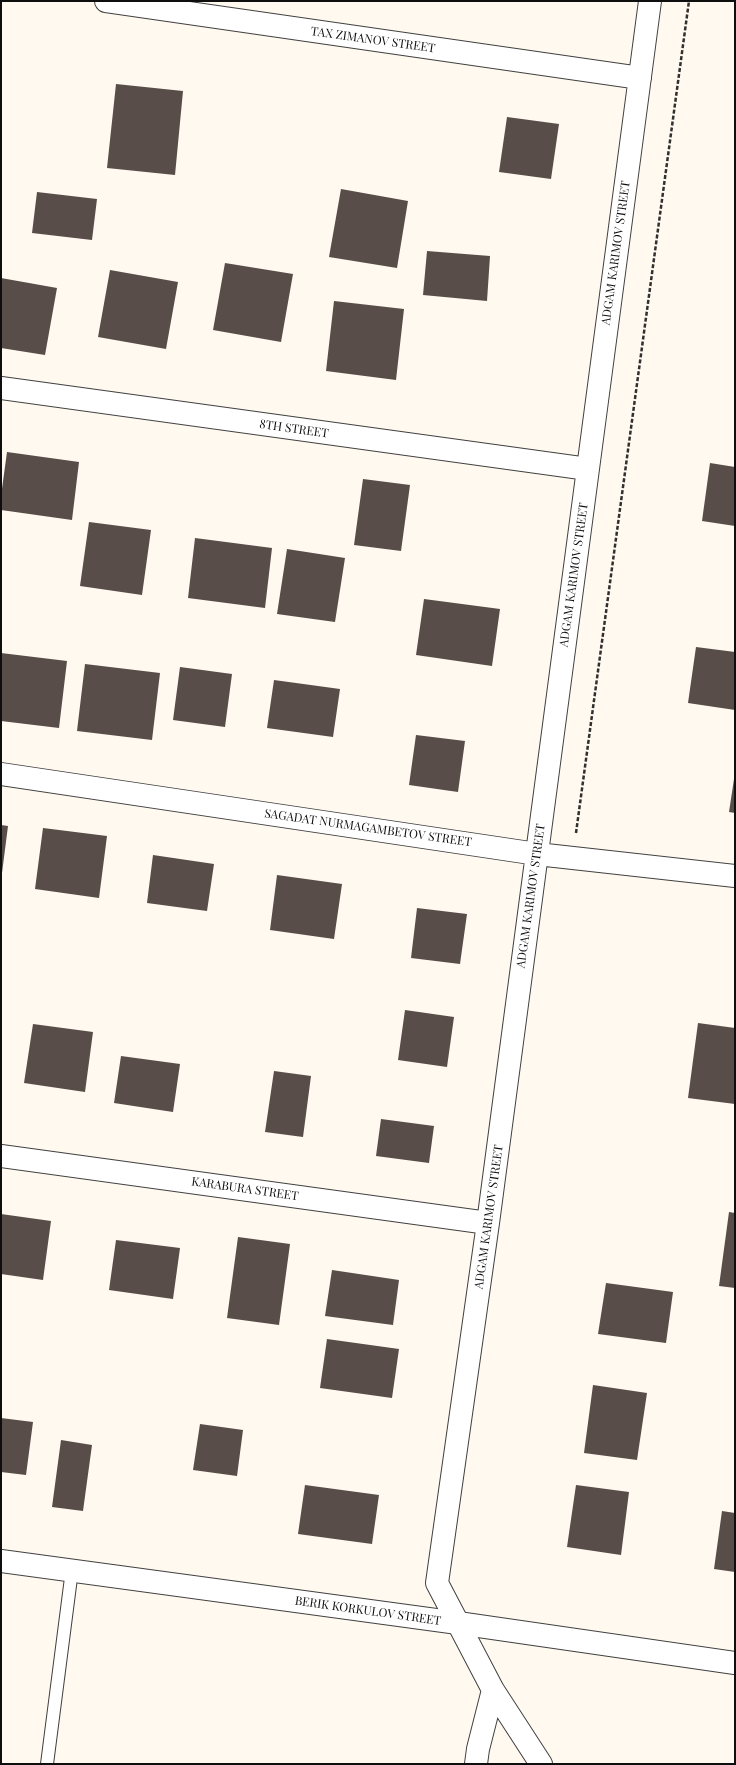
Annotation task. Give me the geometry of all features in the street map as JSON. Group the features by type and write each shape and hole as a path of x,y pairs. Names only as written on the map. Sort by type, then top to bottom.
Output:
{"street":[{"name":"TAX ZIMANOV STREET","path":"106,1 640,78"},
{"name":"ADGAM KARIMOV STREET","path":"541,1764 493,1690 437,1583 488,1223 650,1"},
{"name":"8TH STREET","path":"1,388 588,469"},
{"name":"SAGADAT NURMAGAMBETOV STREET","path":"1,774 537,854 735,876"},
{"name":"KARABURA STREET","path":"1,1156 488,1223"},
{"name":"BERIK KORKULOV STREET","path":"1,1561 458,1623 735,1663"},
{"path":"476,1764 478,1749 493,1690"}],"lane":[{"path":"47,1764 72,1570"}],"path":[{"path":"573,858 689,1"}],"building":[{"path":"116,84 183,91 175,175 107,168"},
{"path":"507,117 559,124 551,179 499,172"},
{"path":"341,189 408,201 397,268 329,257"},
{"path":"37,192 97,199 92,240 32,233"},
{"path":"427,251 490,256 487,301 423,295"},
{"path":"225,263 293,274 281,342 213,330"},
{"path":"110,270 178,282 166,349 98,337"},
{"path":"1,278 57,288 45,355 1,348"},
{"path":"334,301 404,309 396,380 326,371"},
{"path":"7,452 79,462 72,520 1,510 1,496"},
{"path":"710,463 735,467 735,526 702,521"},
{"path":"363,479 410,485 401,551 354,545"},
{"path":"89,522 151,530 142,595 80,586"},
{"path":"195,538 272,548 265,608 188,598"},
{"path":"287,549 345,558 335,622 277,614"},
{"path":"424,599 500,609 492,666 416,655"},
{"path":"696,647 735,652 735,710 688,703"},
{"path":"1,653 67,661 59,728 1,721"},
{"path":"85,664 160,673 152,740 77,731"},
{"path":"180,667 232,674 225,727 173,720"},
{"path":"274,680 340,689 333,737 267,728"},
{"path":"416,735 465,741 458,792 409,785"},
{"path":"735,779 735,813 729,812"},
{"path":"1,825 8,826 2,873 1,872"},
{"path":"43,828 107,836 99,898 35,889"},
{"path":"153,855 214,864 207,911 147,903"},
{"path":"277,875 342,884 334,939 270,930"},
{"path":"417,908 467,914 460,964 411,958"},
{"path":"405,1010 454,1017 447,1067 398,1060"},
{"path":"698,1023 735,1028 735,1104 688,1098"},
{"path":"33,1024 93,1032 85,1092 24,1083"},
{"path":"121,1056 180,1064 173,1112 114,1103"},
{"path":"274,1071 311,1076 303,1137 265,1132"},
{"path":"381,1119 434,1126 429,1163 376,1156"},
{"path":"729,1212 735,1213 735,1288 719,1286"},
{"path":"1,1214 51,1221 43,1280 1,1274"},
{"path":"238,1237 290,1244 279,1325 227,1318"},
{"path":"116,1240 180,1248 173,1299 109,1290"},
{"path":"332,1270 399,1280 393,1325 325,1316"},
{"path":"606,1283 673,1292 666,1343 598,1334"},
{"path":"327,1339 399,1349 392,1398 320,1388"},
{"path":"593,1385 647,1393 637,1460 584,1453"},
{"path":"1,1418 33,1422 26,1475 1,1472"},
{"path":"200,1424 243,1430 237,1476 193,1470"},
{"path":"61,1440 92,1445 83,1511 52,1507"},
{"path":"305,1485 379,1495 372,1544 298,1534"},
{"path":"576,1485 629,1492 621,1555 567,1547"},
{"path":"722,1511 735,1513 735,1572 714,1569"}]}
